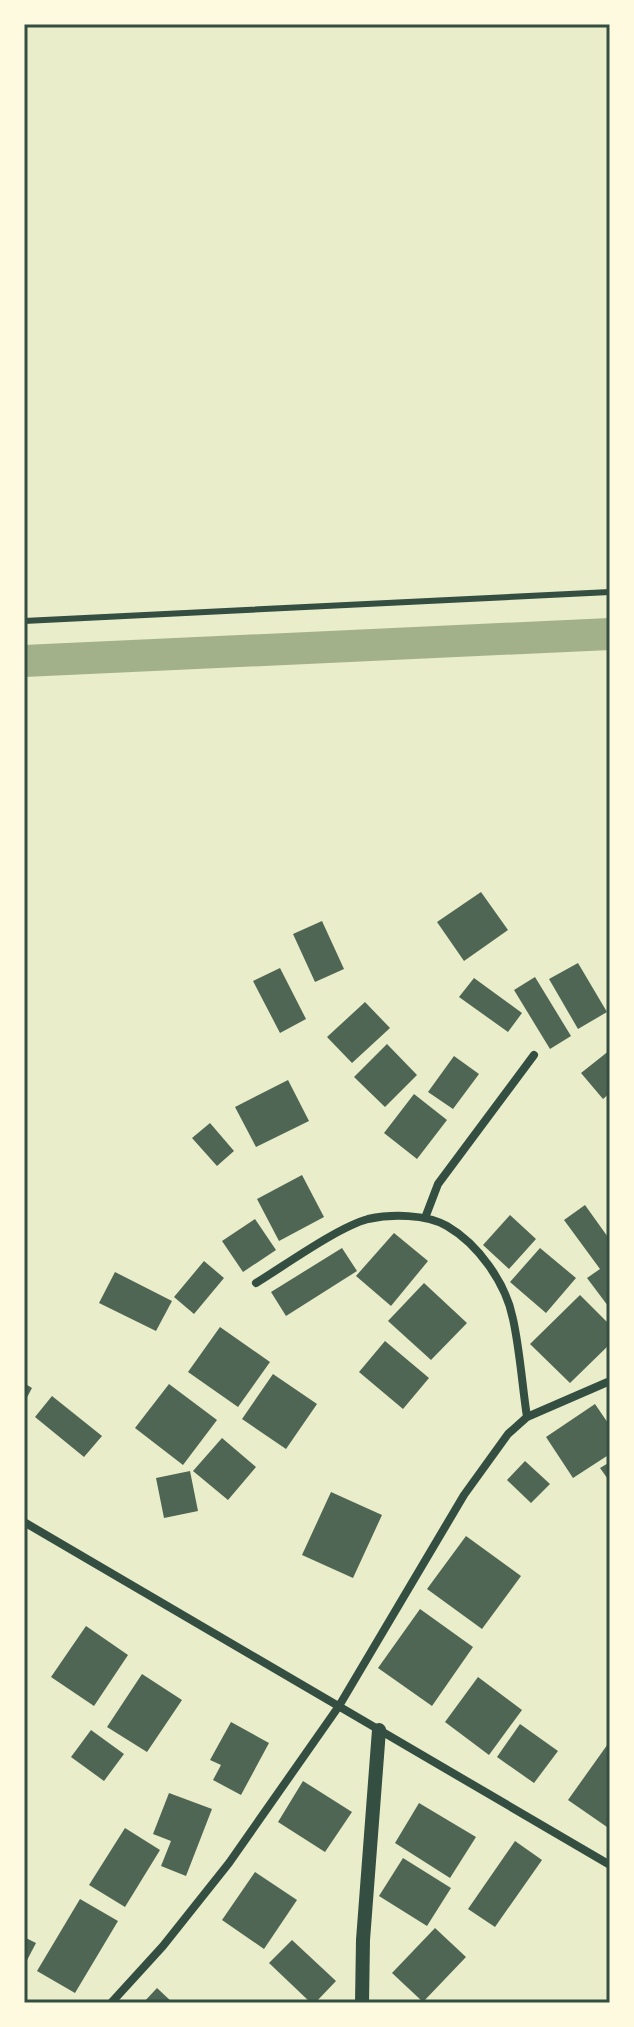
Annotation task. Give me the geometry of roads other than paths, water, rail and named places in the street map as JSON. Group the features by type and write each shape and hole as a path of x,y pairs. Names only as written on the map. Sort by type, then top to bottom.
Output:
{"street":[{"path":"425,1218 438,1184 534,1055"},
{"path":"256,1283 347,1228 368,1219 425,1218 446,1225 468,1242 497,1278 513,1317 527,1417"},
{"path":"111,2003 163,1946 229,1863 339,1706 464,1495 508,1434 527,1417 610,1381"},
{"path":"24,1522 610,1865"},
{"path":"362,2003 363,1940 379,1730"}],"lane":[{"path":"24,621 610,592"}],"waterway":[{"path":"24,661 610,634"}]}
